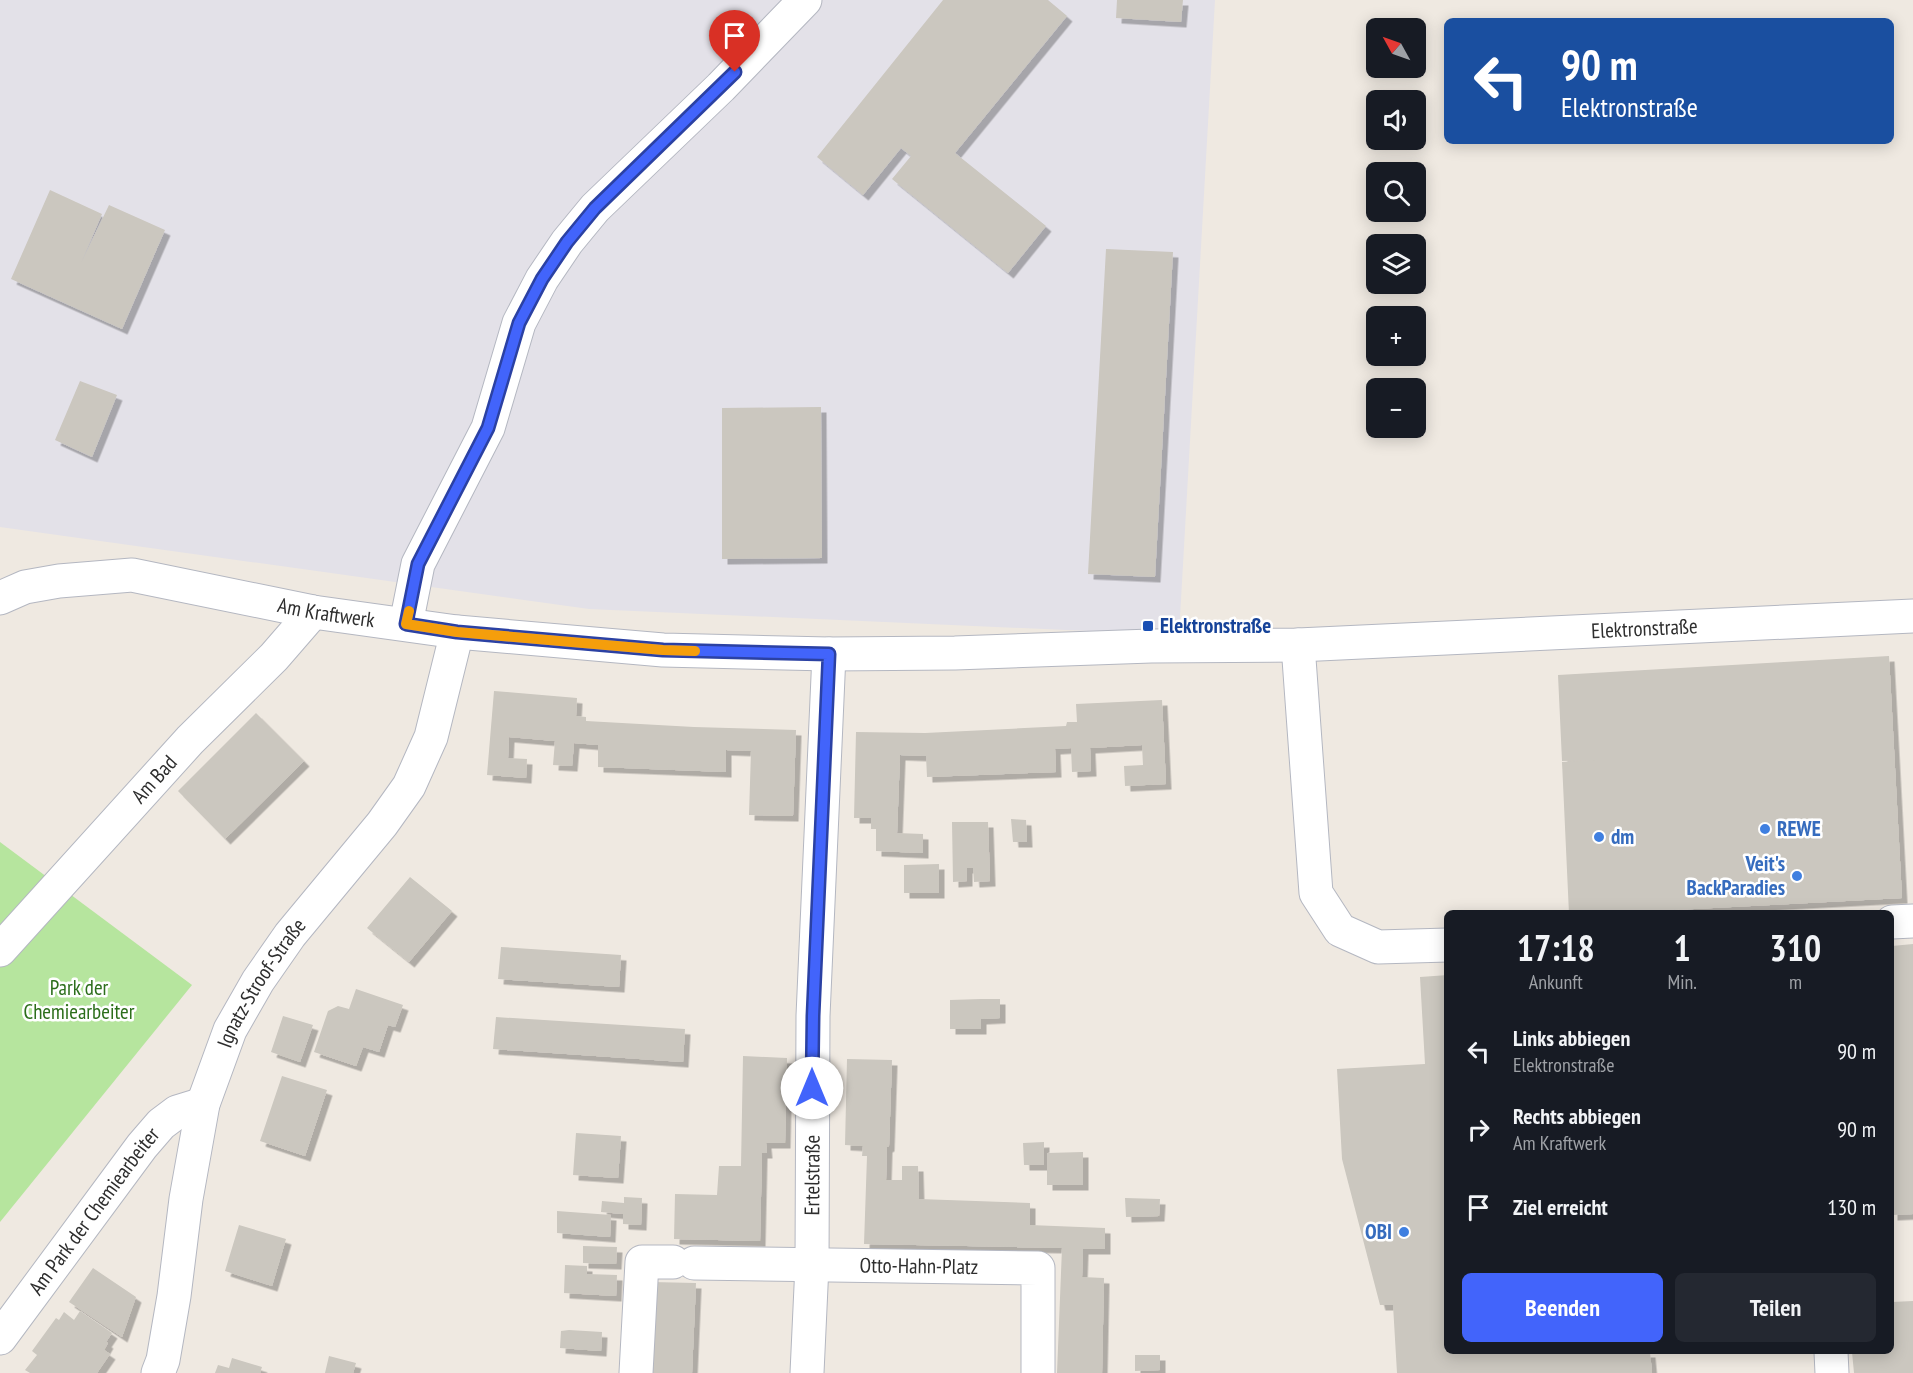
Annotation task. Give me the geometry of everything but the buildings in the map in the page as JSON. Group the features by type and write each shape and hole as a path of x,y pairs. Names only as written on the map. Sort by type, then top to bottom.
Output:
{"street":[{"name":"Am Kraftwerk","path":"0,598 25,587 59,581 132,575 313,612 406,624 418,564 488,428 519,323 542,279 567,242 595,208 721,87 805,0"},
{"name":"Am Bad","path":"0,950 190,740 274,657 313,612"},
{"name":"Elektronstraße","path":"406,624 457,632 663,650 829,654 955,653 1151,646 1298,645 1913,616"},
{"name":"Ignatz-Stroof-Straße","path":"158,1373 163,1359 174,1296 186,1199 203,1104 230,1030 258,981 290,935 382,824 409,786 431,737 457,632"},
{"path":"1298,645 1316,893 1340,930 1378,947 1444,945"},
{"name":"Ertelstraße","path":"807,1373 812,1265 813,1016 829,654"},
{"path":"1894,922 1913,921"},
{"name":"Am Park der Chemiearbeiter","path":"0,1338 154,1132 177,1112 203,1104"},
{"name":"Otto-Hahn-Platz","path":"636,1373 642,1262 1038,1268 1038,1373"},
{"path":"1831,1354 1832,1373"}],"shaded area":[{"path":"0,0 1215,0 1179,635 589,609 0,527"}],"green space":[{"name":"Park der Chemiearbeiter","path":"0,842 192,985 0,1222"}],"slow traffic":[{"path":"409,611 406,624 457,632 695,651"}],"place":[{"name":"Elektronstraße","path":"1148,626"},
{"name":"REWE","path":"1765,829"},
{"name":"dm","path":"1599,837"},
{"name":"Veit's BackParadies","path":"1797,876"},
{"name":"OBI","path":"1404,1232"}],"route":[{"path":"735,72 595,208 567,242 542,279 519,323 488,428 418,564 406,624 457,632 663,650 829,654 813,1016 812,1088"}]}
